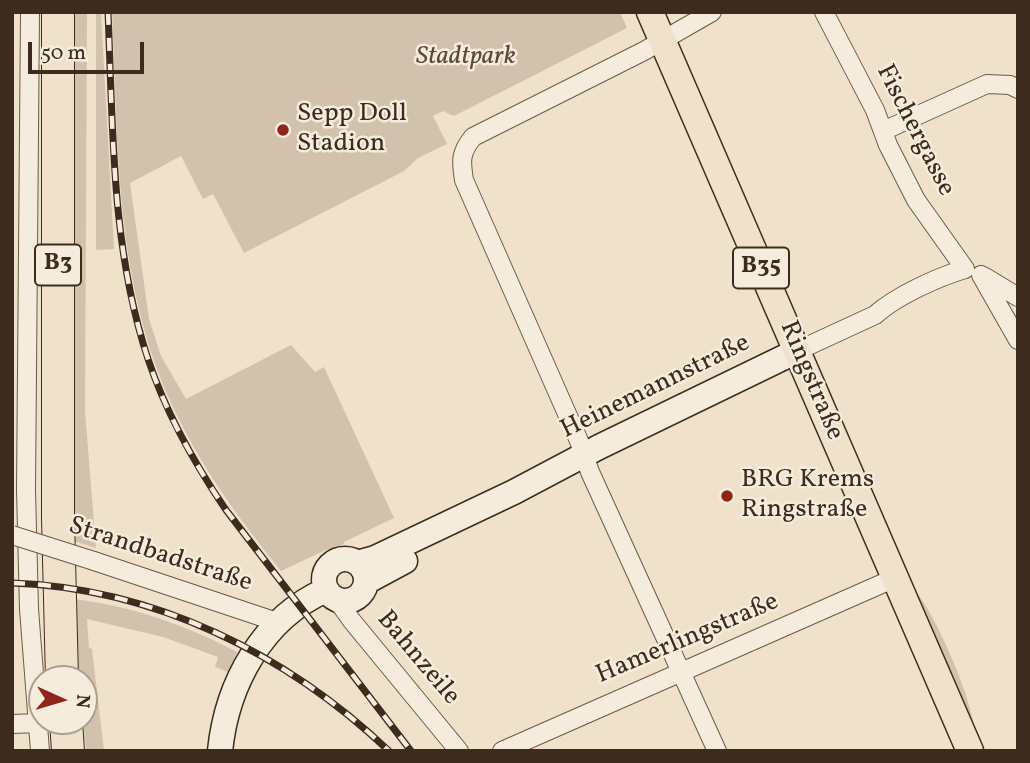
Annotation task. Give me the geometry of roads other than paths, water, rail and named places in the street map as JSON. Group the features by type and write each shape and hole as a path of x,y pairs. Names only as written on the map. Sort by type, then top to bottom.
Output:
{"highway":[{"name":"B3","path":"58,12 58,526 62,665"},
{"path":"59,735 68,751"}],"main road":[{"name":"Ringstraße","path":"650,12 797,351 886,582 970,751"}],"street":[{"name":"Strandbadstraße","path":"30,12 26,490 29,609 40,665"},
{"path":"712,12 473,138 463,148 461,164 464,180 615,529 717,751"},
{"name":"Fischergasse","path":"824,12 916,200 973,272 1018,340"},
{"path":"883,131 987,84 1014,87"},
{"path":"973,272 1018,297"},
{"name":"Heinemannstraße","path":"361,573 382,572 509,510 549,480 561,467 584,455 875,315 885,306 940,279 973,272"},
{"name":"Strandbadstraße","path":"12,535 277,622"},
{"path":"220,751 225,722 237,684 259,644 277,622 306,599 332,595 346,601 356,598 363,591 361,573 350,560 334,562 325,575 332,595"},
{"name":"Hamerlingstraße","path":"502,751 886,582"},
{"name":"Bahnzeile","path":"332,595 459,751"}],"railway":[{"path":"108,12 113,144 120,231 136,317 163,399 192,456 226,510 411,751"},
{"path":"12,583 65,588 116,598 167,613 216,632 307,685 349,716 389,751"}],"place":[{"name":"Sepp Doll Stadion","path":"283,130"},
{"name":"BRG Krems Ringstraße","path":"727,496"}],"park label":[{"name":"Stadtpark","path":"466,58"}]}
